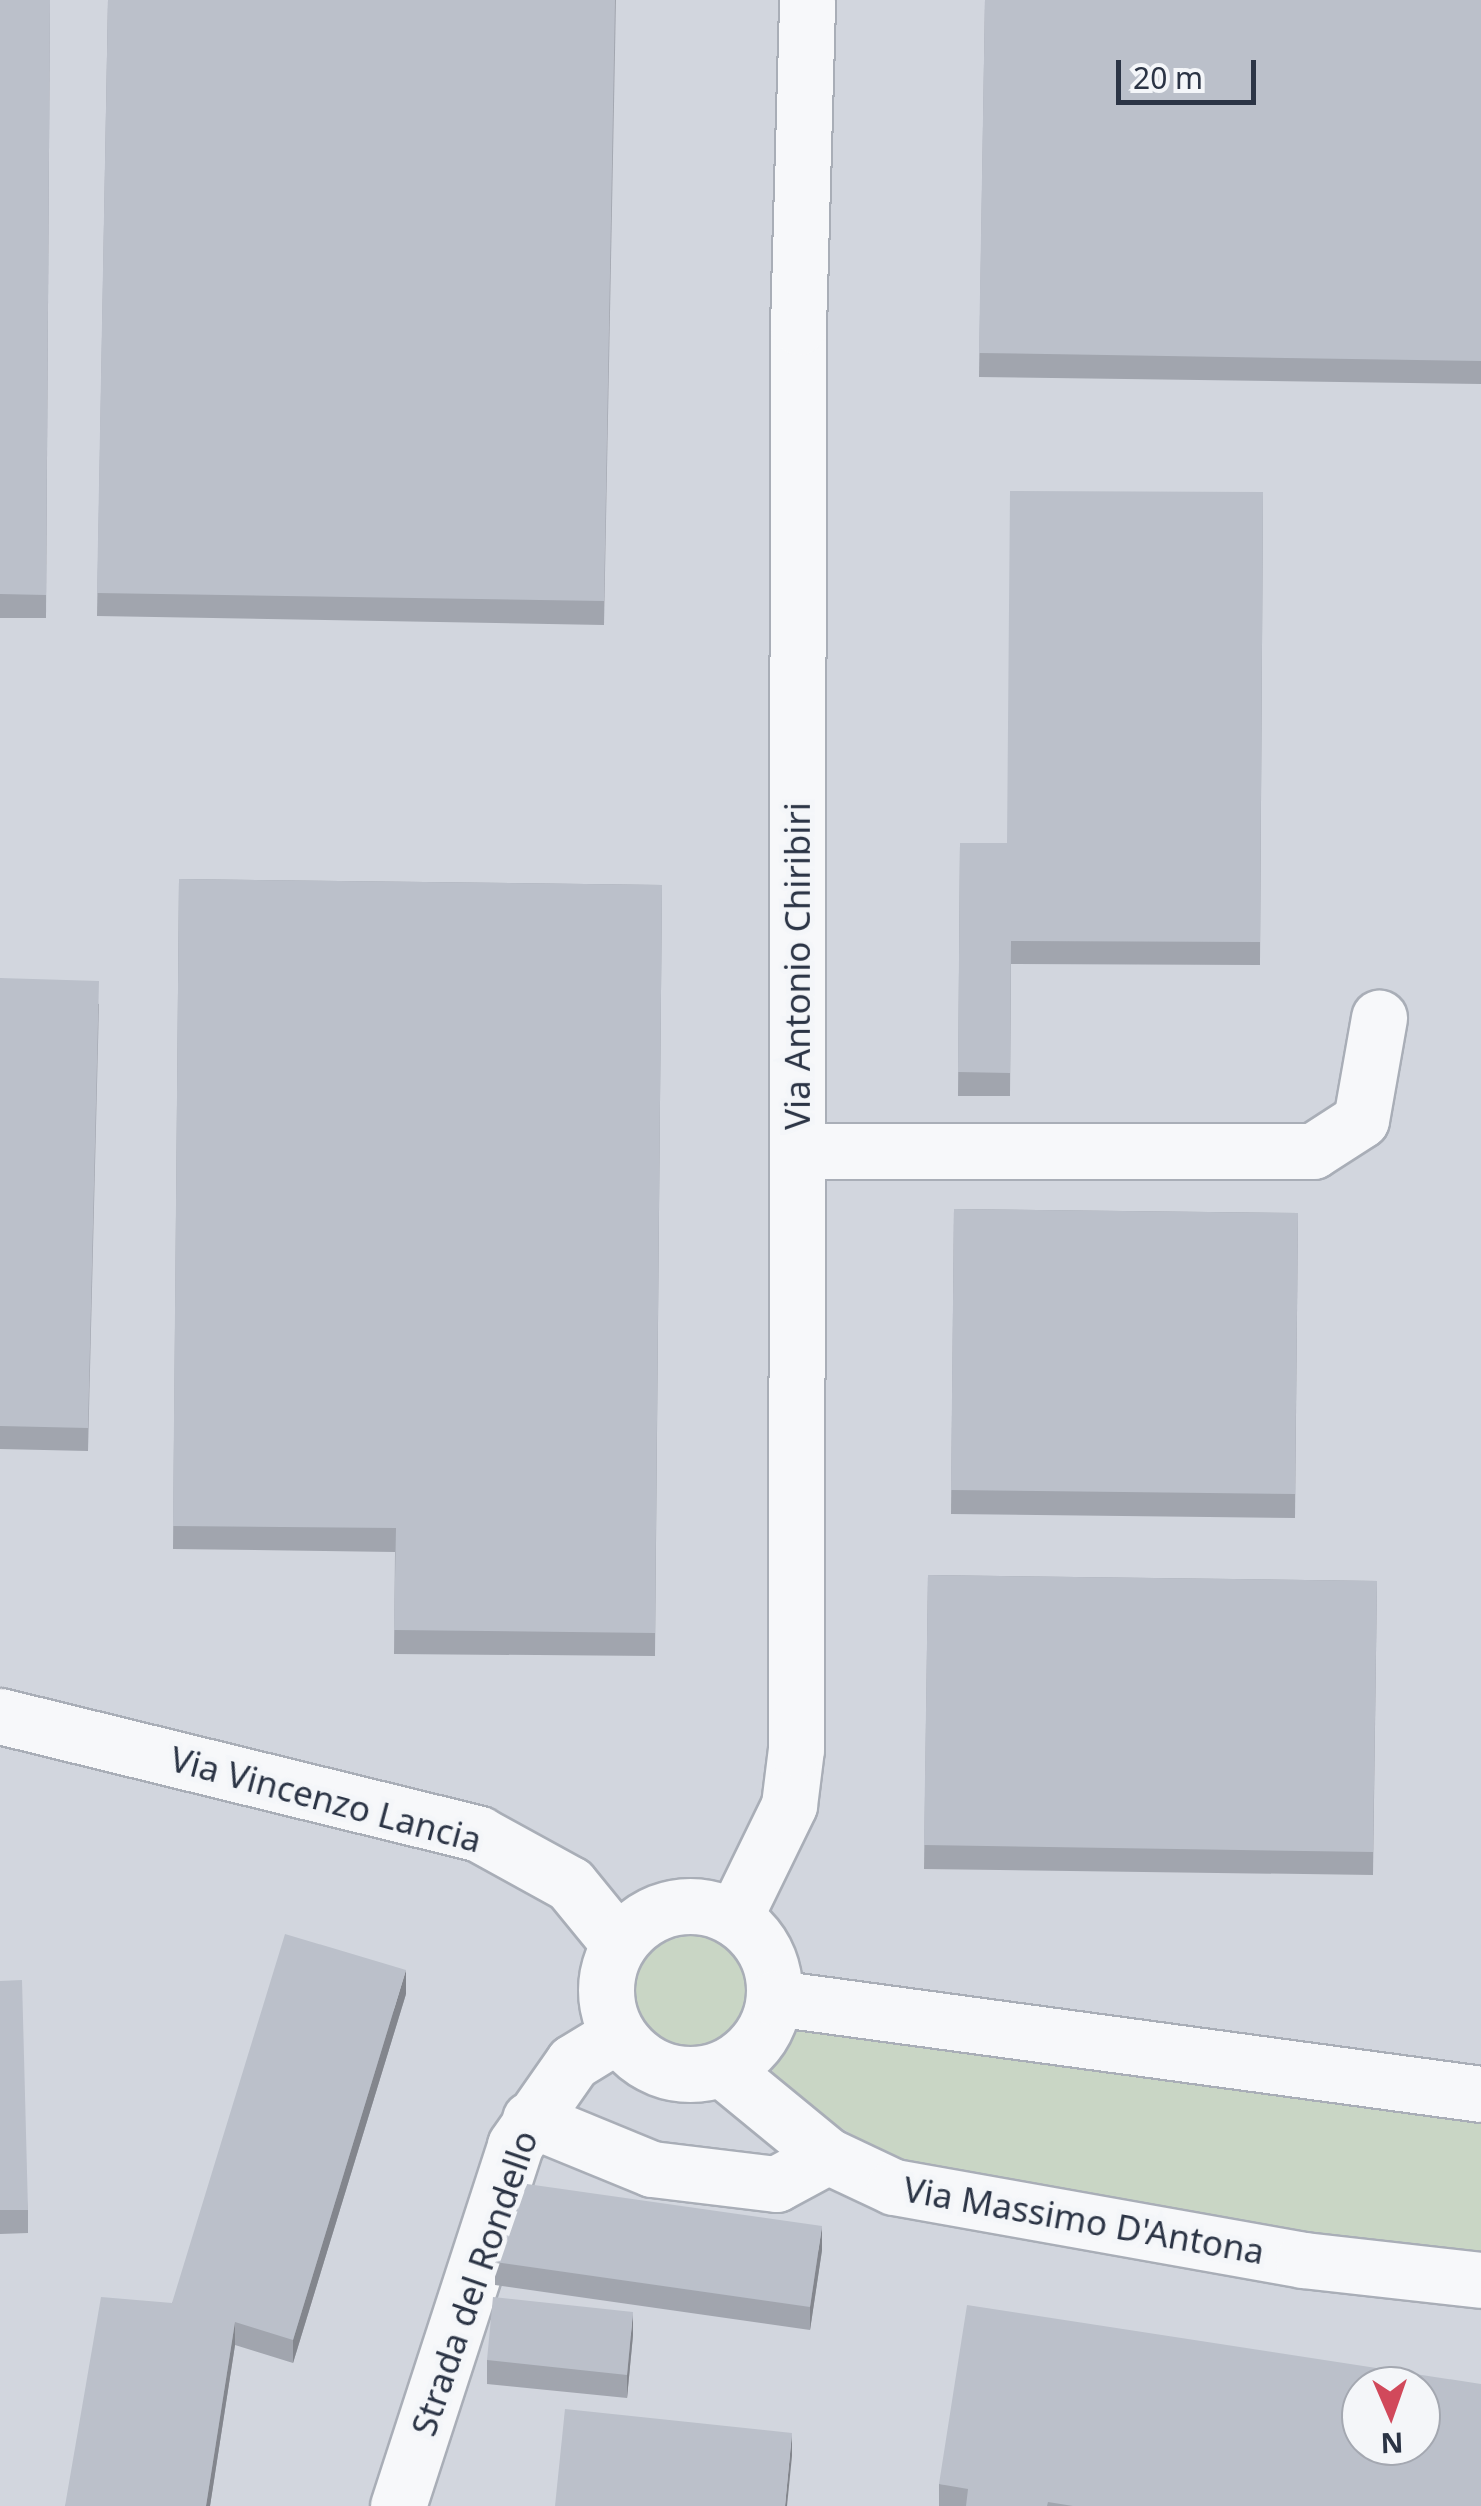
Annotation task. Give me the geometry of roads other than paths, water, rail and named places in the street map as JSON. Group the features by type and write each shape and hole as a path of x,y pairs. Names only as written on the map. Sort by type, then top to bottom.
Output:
{"street":[{"name":"Via Antonio Chiribiri","path":"734,1918 789,1804 796,1750 806,0"},
{"path":"797,1151 1313,1151 1361,1120 1379,1018"},
{"name":"Via Vincenzo Lancia","path":"0,1716 479,1834 570,1884 619,1944"},
{"path":"697,1907 734,1918 766,1952 775,1998 758,2041 722,2069 664,2070 617,2035 605,1989 619,1944 659,1911 697,1907"},
{"path":"775,1998 1481,2094"},
{"name":"Strada del Rondello","path":"398,2506 530,2119 573,2062 617,2035"},
{"name":"Via Massimo D'Antona","path":"722,2069 828,2156 894,2187 977,2206 1481,2280"},
{"path":"530,2119 652,2169 776,2184 828,2156"}]}
